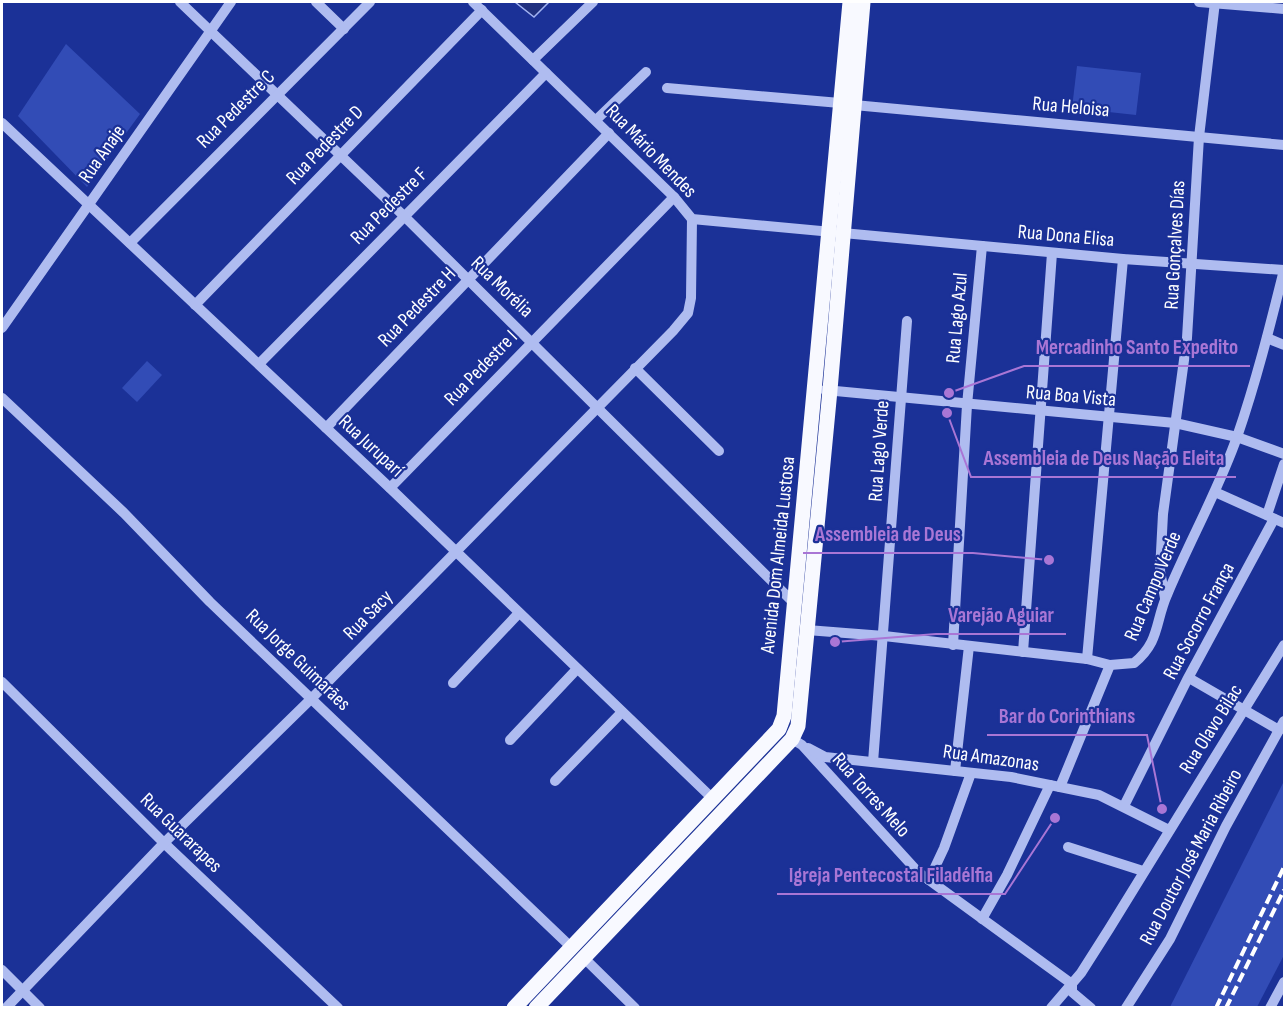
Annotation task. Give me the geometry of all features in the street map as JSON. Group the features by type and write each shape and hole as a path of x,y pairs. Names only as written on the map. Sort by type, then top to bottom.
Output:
{"main road":[{"name":"Avenida Dom Almeida Lustosa","path":"513,1008 539,981 577,952 797,742 807,630 806,571 847,104 850,2"},
{"name":"Avenida Dom Almeida Lustosa","path":"847,104 863,2"},
{"name":"Avenida Dom Almeida Lustosa","path":"536,1008 577,952 712,798 779,729 782,722 794,603 806,571"},
{"path":"539,981 549,993"}],"street":[{"name":"Rua Morélia","path":"180,2 404,216 794,603"},
{"name":"Rua Anaje","path":"2,328 231,2"},
{"path":"316,2 344,29"},
{"name":"Rua Pedestre C","path":"130,243 370,2"},
{"name":"Rua Mário Mendes","path":"473,2 674,197 692,219 837,234"},
{"path":"533,60 593,2"},
{"path":"1199,2 1284,9"},
{"name":"Rua Gonçalves Días","path":"1165,598 1160,571 1163,514 1187,338 1199,137 1215,2"},
{"name":"Rua Pedestre D","path":"195,305 482,10"},
{"path":"596,120 646,72"},
{"name":"Rua Pedestre F","path":"259,364 546,73"},
{"name":"Rua Heloisa","path":"667,88 1284,146"},
{"name":"Rua Juruparí","path":"2,123 390,488 518,614 712,798"},
{"name":"Rua Pedestre H","path":"326,428 609,133"},
{"name":"Rua Pedestre I","path":"390,488 674,197"},
{"name":"Rua Sacy","path":"6,1008 164,843 312,698 688,313 691,298 692,219"},
{"name":"Rua Dona Elisa","path":"837,234 1123,259 1284,270"},
{"name":"Rua Lago Azul","path":"953,645 967,405 982,246"},
{"path":"1023,652 1052,253"},
{"path":"1087,659 1123,259"},
{"name":"Rua Campo Verde","path":"1110,665 1134,663 1142,656 1158,628 1165,598 1215,492 1237,437 1267,338 1284,270"},
{"name":"Rua Lago Verde","path":"873,762 907,321"},
{"path":"1267,338 1284,345"},
{"path":"635,368 719,452"},
{"name":"Rua Boa Vista","path":"823,390 1175,423 1237,437 1284,454"},
{"name":"Rua Jorge Guimarães","path":"2,398 124,513 210,602 635,1008"},
{"name":"Rua Socorro França","path":"1124,806 1189,678 1275,519 1284,464"},
{"path":"1215,492 1275,519"},
{"path":"453,683 518,614"},
{"path":"807,630 884,636 1087,659 1110,665 1055,786 982,918"},
{"name":"Rua Olavo Bilac","path":"1052,1008 1072,984 1109,929 1284,645"},
{"path":"955,771 969,646"},
{"path":"510,740 577,669"},
{"path":"1189,678 1282,725"},
{"name":"Rua Guararapes","path":"2,682 164,843 338,1008"},
{"path":"555,781 622,712"},
{"name":"Rua Doutor José Maria Ribeiro","path":"1126,1008 1170,939 1226,826 1282,725"},
{"name":"Rua Amazonas","path":"797,742 825,757 971,773 1099,795 1169,830"},
{"name":"Rua Torres Melo","path":"797,742 885,837 929,880 1072,984 1072,992 1091,1008"},
{"path":"929,880 944,848 971,773"},
{"path":"1068,847 1143,871"},
{"path":"2,970 40,1008"},
{"path":"1270,1008 1284,982"}],"shaded area":[{"path":"515,2 549,2 534,17"},
{"path":"66,44 140,114 87,187 18,116"},
{"path":"1077,66 1141,73 1136,115 1072,108"},
{"path":"147,361 162,375 137,402 122,388"},
{"path":"1284,781 1284,955 1257,1007 1170,1007"}],"railway":[{"path":"1216,1008 1284,867"},
{"path":"1226,1008 1284,890"}],"place":[{"name":"Mercadinho Santo Expedito","path":"949,393"},
{"name":"Assembleia de Deus Nação Eleita","path":"947,413"},
{"name":"Assembleia de Deus","path":"1049,560"},
{"name":"Varejão Aguiar","path":"835,642"},
{"name":"Bar do Corinthians","path":"1162,809"},
{"name":"Igreja Pentecostal Filadélfia","path":"1055,818"}]}
